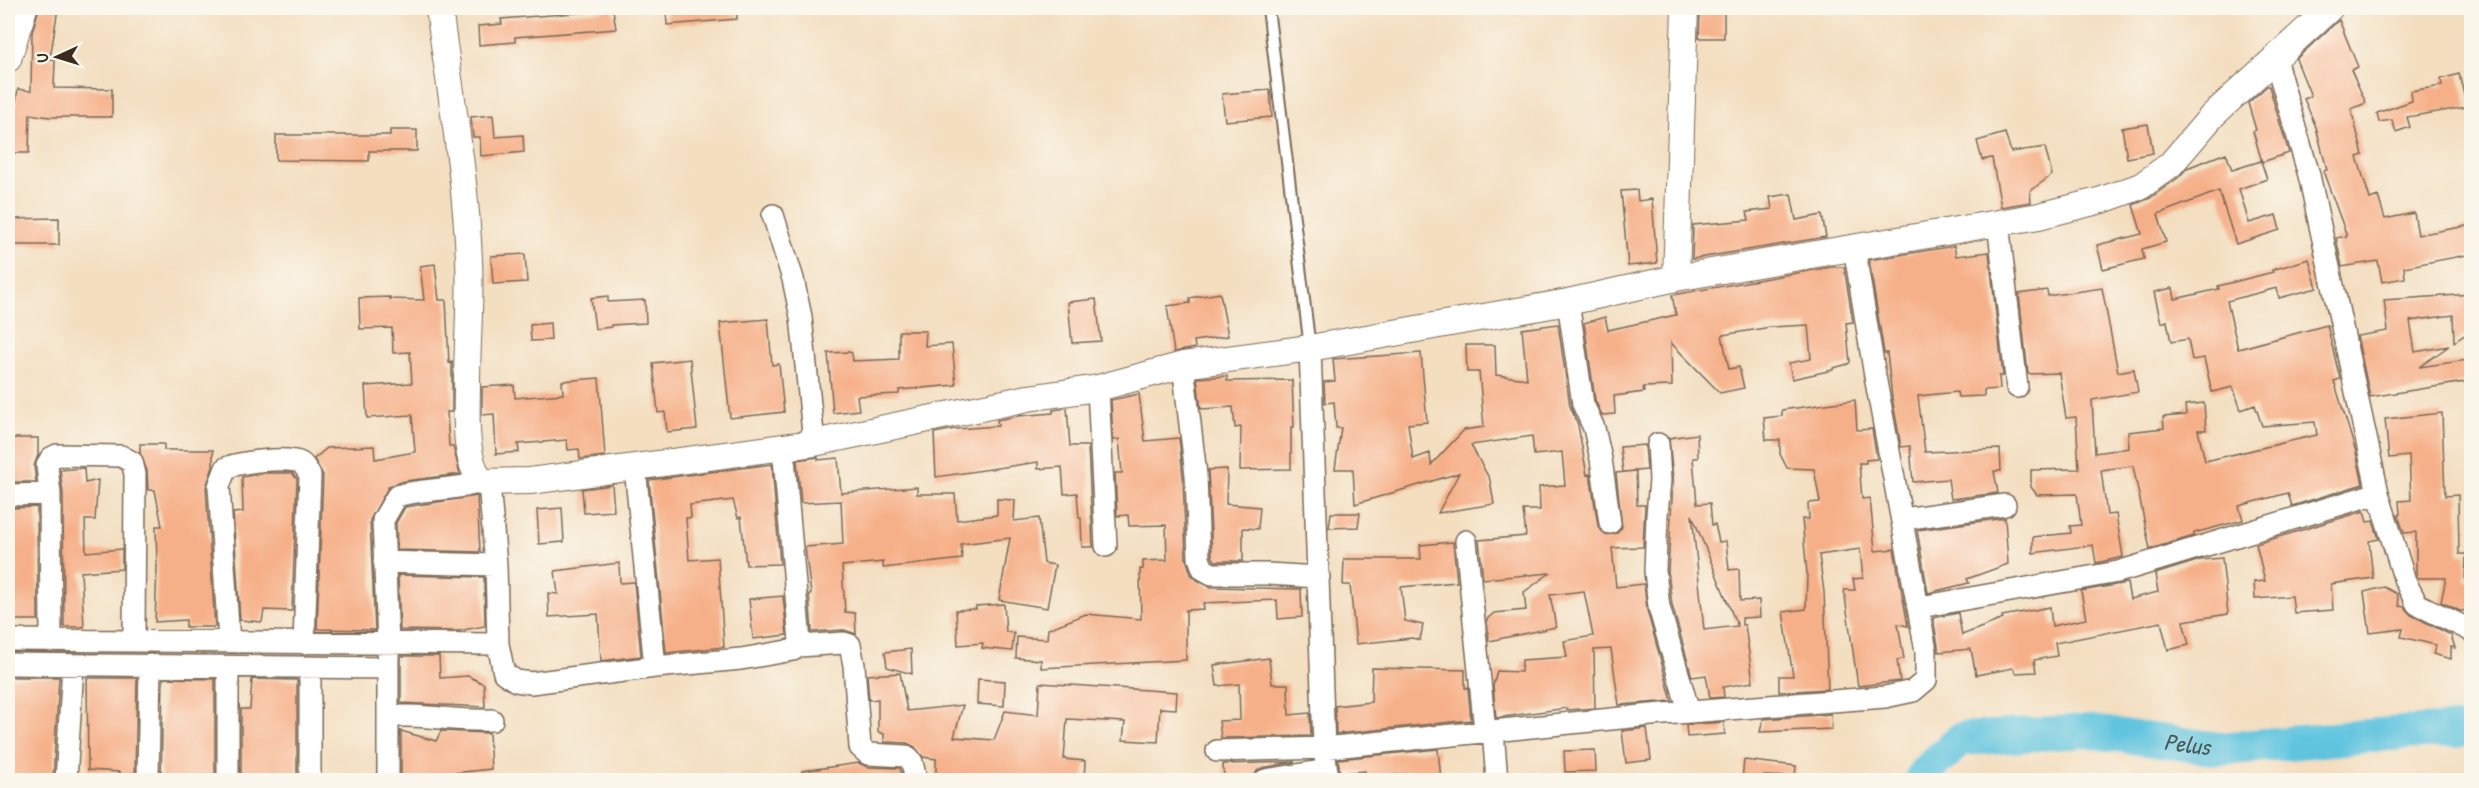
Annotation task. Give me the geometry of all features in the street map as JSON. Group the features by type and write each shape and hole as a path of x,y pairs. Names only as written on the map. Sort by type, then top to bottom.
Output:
{"street":[{"path":"8,59 24,8"},
{"path":"439,8 457,129 470,262 467,396 469,448 476,474 485,482 496,565 498,644 504,673 516,681 531,683 655,667 741,659 793,650 799,646 844,643 850,645 854,665 860,747 868,754 906,756 912,762 916,780"},
{"path":"1676,278 1685,8"},
{"path":"388,780 388,644 383,520 397,496 485,482 524,482 814,443 1028,398 1098,388 1183,366 1310,348 1568,302 1676,278 2039,216 2102,200 2141,186 2170,165 2213,115 2330,8"},
{"path":"2275,59 2309,175 2378,493 2405,581 2417,604 2472,631"},
{"path":"773,215 793,279 801,317 814,443"},
{"path":"1998,222 2017,387"},
{"path":"1217,752 1324,748 1689,712 1885,698 1913,691 1926,680 1926,651 1920,607 1875,376 1854,247"},
{"path":"1568,302 1583,404 1594,428 1601,459 1610,524"},
{"path":"1265,780 1328,775 1324,748 1319,635 1319,577 1310,348"},
{"path":"1183,366 1196,475 1199,558 1203,569 1212,574 1319,577"},
{"path":"1098,388 1106,546"},
{"path":"1658,444 1660,480 1656,580 1667,639 1689,712"},
{"path":"783,447 800,630 799,646"},
{"path":"51,641 50,494 47,465 51,458 57,455 122,456 132,462 135,474 134,641"},
{"path":"229,642 219,486 226,468 236,463 292,460 302,464 310,475 304,643"},
{"path":"635,467 655,667"},
{"path":"1920,607 2118,572 2378,493"},
{"path":"8,495 50,494"},
{"path":"1903,519 2005,505"},
{"path":"1466,541 1497,780"},
{"path":"384,562 496,565"},
{"path":"8,640 498,644"},
{"path":"8,664 388,668"},
{"path":"66,780 73,665"},
{"path":"148,780 150,665"},
{"path":"228,667 228,780"},
{"path":"310,667 310,780"},
{"path":"388,716 439,716 473,721 492,720"}],"lane":[{"path":"1268,8 1310,348"}],"building":[{"path":"39,8 58,8 50,59 55,60 54,88 112,89 112,117 49,117 30,114 29,153 8,153 8,126 12,126 18,89 31,91 32,32"},
{"path":"666,8 736,8 737,19 667,25"},
{"path":"1700,8 1724,8 1724,38 1699,38"},
{"path":"613,10 616,29 515,37 515,42 479,45 478,26 502,24 501,19"},
{"path":"2339,20 2358,67 2351,70 2366,103 2351,109 2363,155 2357,157 2370,199 2378,196 2385,219 2414,213 2418,235 2472,225 2472,254 2404,267 2405,278 2382,282 2378,261 2342,267 2336,238 2347,236 2323,171 2327,170 2316,127 2304,99 2311,96 2296,59"},
{"path":"2459,74 2467,107 2407,117 2410,127 2396,132 2392,120 2379,122 2377,113 2412,101 2411,91 2442,86 2441,79"},
{"path":"2269,86 2289,153 2262,162 2248,103"},
{"path":"1270,90 1272,117 1225,121 1222,94"},
{"path":"493,115 495,137 523,135 524,152 481,156 480,137 473,137 471,117"},
{"path":"2148,124 2153,153 2127,158 2122,128"},
{"path":"390,130 417,130 417,151 369,151 369,161 276,160 276,135 390,135"},
{"path":"2005,133 2011,152 2045,147 2052,175 2030,191 2031,202 2001,207 1992,158 1982,160 1977,141"},
{"path":"2226,153 2232,170 2261,161 2267,179 2239,189 2249,223 2276,215 2280,230 2236,244 2219,191 2158,214 2166,242 2142,249 2144,259 2103,269 2097,245 2142,234 2133,205 2150,198 2179,177 2187,168"},
{"path":"1637,190 1638,201 1652,199 1657,263 1628,266 1621,191"},
{"path":"1791,194 1796,220 1822,215 1826,237 1692,259 1693,225 1749,220 1747,212 1772,209 1770,197"},
{"path":"59,218 59,245 8,245 8,219"},
{"path":"1954,246 1956,256 1989,252 2003,376 1999,376 2000,389 1984,390 1984,396 1958,397 1957,392 1918,396 1925,452 2000,449 2001,471 1994,471 1998,493 1951,499 1948,479 1913,482 1910,446 1901,447 1887,353 1884,353 1869,260"},
{"path":"525,254 527,282 493,284 491,256"},
{"path":"2309,259 2317,288 2279,298 2277,288 2227,301 2238,349 2327,325 2340,379 2334,381 2356,452 2363,484 2292,506 2288,493 2239,506 2243,520 2194,533 2194,536 2150,549 2133,466 2101,470 2107,515 2116,514 2123,557 2096,563 2093,545 2033,553 2033,537 2071,533 2070,526 2081,525 2077,494 2037,495 2031,487 2031,470 2079,469 2076,417 2066,418 2059,373 2028,374 2019,294 2047,290 2048,296 2102,288 2118,372 2134,369 2138,392 2092,400 2095,453 2129,448 2128,432 2164,428 2163,417 2186,415 2185,405 2204,403 2206,430 2198,430 2205,461 2317,435 2315,422 2262,426 2255,405 2241,410 2233,387 2212,392 2204,358 2192,360 2188,339 2171,342 2167,321 2161,323 2154,292 2173,288 2175,299 2219,289 2218,286 2273,272 2272,270"},
{"path":"435,264 439,300 446,300 449,363 452,362 452,412 447,412 449,446 453,446 460,474 405,481 389,486 370,520 375,630 317,629 323,475 314,459 327,448 374,446 375,459 415,452 412,415 367,418 365,386 412,383 410,352 393,353 392,328 360,329 359,298 390,297 390,299 424,300 420,266"},
{"path":"1831,267 1844,267 1853,322 1846,323 1850,362 1848,364 1833,368 1833,370 1792,379 1789,363 1811,359 1808,325 1771,327 1722,335 1729,369 1739,367 1744,388 1720,393 1671,343 1672,386 1643,387 1644,392 1614,396 1615,414 1602,415 1595,400 1584,323 1605,317 1608,330 1676,315 1672,295"},
{"path":"1220,293 1228,336 1194,341 1195,348 1174,352 1167,306 1190,303 1190,298"},
{"path":"2472,294 2472,330 2454,342 2453,315 2410,321 2415,352 2449,346 2419,367 2468,360 2471,381 2370,397 2357,336 2388,331 2384,300"},
{"path":"608,296 608,302 645,300 646,323 611,325 611,327 595,329 591,298"},
{"path":"1096,299 1101,341 1072,343 1068,302"},
{"path":"768,319 772,365 779,364 784,412 730,418 720,323"},
{"path":"550,323 551,340 531,341 530,325"},
{"path":"1558,324 1570,406 1578,425 1587,475 1590,474 1598,525 1605,535 1617,533 1622,527 1616,473 1636,471 1637,505 1645,505 1643,547 1612,548 1616,587 1644,584 1647,610 1672,701 1619,705 1611,649 1594,650 1595,708 1567,710 1567,708 1496,718 1493,686 1497,671 1521,672 1522,660 1567,657 1564,641 1593,636 1584,591 1550,595 1556,627 1489,641 1487,619 1494,613 1526,610 1524,592 1550,573 1483,579 1479,540 1526,536 1523,510 1540,510 1539,487 1565,485 1562,452 1534,455 1532,436 1471,445 1490,480 1494,504 1438,513 1459,473 1355,504 1353,469 1335,469 1341,428 1336,428 1334,402 1325,403 1324,382 1335,381 1333,359 1421,353 1427,422 1408,424 1413,459 1430,453 1431,465 1464,430 1484,427 1479,372 1467,372 1466,345 1495,345 1496,375 1527,379 1522,329"},
{"path":"899,331 926,331 925,346 952,344 956,385 899,390 899,394 857,396 859,410 833,413 828,353 849,352 852,353 853,361 899,359"},
{"path":"690,359 697,429 667,432 665,412 658,413 653,363"},
{"path":"1227,376 1227,381 1292,380 1294,427 1291,427 1291,469 1240,470 1241,427 1235,428 1233,407 1201,409 1197,378"},
{"path":"599,378 605,456 580,459 579,449 568,450 567,440 518,444 519,452 496,454 494,414 482,415 482,387 514,385 515,398 563,394 562,381"},
{"path":"1139,394 1145,441 1179,438 1186,558 1191,574 1211,587 1301,589 1302,617 1278,619 1277,600 1203,603 1204,609 1186,610 1186,660 1041,668 1041,660 1016,658 1017,637 1047,639 1048,629 1086,614 1141,619 1140,569 1143,569 1143,561 1167,560 1166,525 1129,526 1128,515 1117,516 1115,473 1122,473 1119,439 1113,440 1111,400"},
{"path":"1855,400 1857,430 1872,429 1877,459 1859,463 1862,499 1870,498 1875,551 1894,549 1908,626 1898,624 1904,659 1897,660 1900,681 1858,686 1844,590 1855,590 1853,579 1863,578 1860,549 1819,555 1824,592 1828,689 1779,692 1779,676 1793,676 1783,612 1806,609 1807,574 1802,519 1809,519 1808,503 1820,502 1814,469 1787,468 1780,454 1780,440 1766,440 1764,418 1782,416 1782,410"},
{"path":"1067,408 1070,446 1088,446 1093,547 1082,547 1077,493 1064,494 1062,467 1038,469 1038,462 936,477 934,433 998,426 997,420 1053,413 1053,410"},
{"path":"2442,413 2445,496 2458,495 2459,554 2466,554 2465,581 2472,581 2472,610 2460,611 2441,602 2446,578 2418,578 2416,532 2404,533 2398,515 2400,514 2399,501 2411,500 2409,456 2389,458 2385,419"},
{"path":"1697,434 1698,458 1693,458 1697,504 1710,503 1712,525 1715,524 1719,542 1726,541 1729,570 1739,569 1740,601 1759,600 1760,617 1742,618 1753,682 1723,687 1724,697 1710,698 1706,675 1692,677 1672,605 1668,571 1673,479 1669,438","holes":["1692,515 1738,626 1704,630"]},
{"path":"8,438 38,438 38,455 34,466 36,482 8,482"},
{"path":"140,444 164,444 164,450 213,450 213,467 206,487 215,627 186,627 186,620 155,622 156,526 162,526 155,490 148,490 147,471 140,453"},
{"path":"1645,445 1647,470 1623,472 1620,447"},
{"path":"818,457 818,460 838,458 841,493 917,487 917,494 955,494 957,520 997,515 997,499 1015,500 1014,521 1039,518 1044,563 1055,565 1047,608 999,600 1010,538 961,544 962,559 883,568 883,562 842,566 845,612 855,613 856,634 844,630 812,632 809,594 811,594 805,547 843,544 841,501 801,503 797,460"},
{"path":"772,464 780,564 746,565 741,517 738,518 733,500 690,505 691,518 686,518 689,560 718,558 724,647 666,653 649,480"},
{"path":"84,468 85,483 98,480 95,520 85,520 86,552 122,549 122,569 81,572 84,627 64,627 63,494 60,470"},
{"path":"1227,469 1226,504 1260,507 1258,529 1243,528 1243,561 1215,561 1212,556 1208,470"},
{"path":"265,473 292,473 297,479 292,611 264,610 262,622 240,620 233,513 243,512 242,477"},
{"path":"612,485 614,511 584,513 582,489"},
{"path":"477,496 480,552 397,550 396,523 405,507"},
{"path":"37,507 38,620 8,620 9,572 12,571 8,508"},
{"path":"562,508 564,542 539,544 537,510"},
{"path":"2364,511 2367,522 2373,521 2379,539 2369,541 2373,578 2331,584 2333,610 2294,613 2292,596 2255,599 2254,582 2265,581 2256,544"},
{"path":"1331,513 1360,513 1358,527 1329,528"},
{"path":"2005,518 2008,564 1967,579 1969,583 1928,593 1917,530"},
{"path":"1453,542 1457,582 1401,587 1405,621 1423,625 1420,640 1412,638 1356,644 1350,585 1343,585 1344,559 1421,559 1420,545"},
{"path":"2222,558 2228,614 2183,621 2189,645 2168,650 2161,622 2055,643 2057,656 2034,660 2036,672 2016,673 2013,668 1976,675 1971,649 1939,652 1933,618 1958,613 1962,635 2003,619 2002,616 2050,607 2052,626 2086,619 2081,591 2127,583 2130,599 2158,592 2155,574 2200,560"},
{"path":"619,563 620,583 634,582 641,656 601,661 598,614 549,617 548,593 558,594 555,571"},
{"path":"398,575 484,577 485,626 458,631 400,630"},
{"path":"2384,587 2397,594 2399,606 2404,607 2411,615 2451,635 2455,648 2451,647 2451,659 2433,654 2436,645 2401,637 2403,629 2370,633 2364,592"},
{"path":"783,596 787,635 753,639 749,599"},
{"path":"1004,604 1006,632 1014,633 1012,651 982,648 983,643 958,645 956,610"},
{"path":"911,649 912,674 887,667 885,652"},
{"path":"401,656 439,656 440,678 468,676 484,684 485,707 401,703"},
{"path":"1269,658 1272,684 1288,684 1289,715 1310,713 1311,736 1221,738 1219,721 1240,720 1239,684 1217,686 1214,665"},
{"path":"1372,668 1465,670 1465,688 1468,688 1471,720 1336,734 1335,706 1371,702"},
{"path":"900,673 907,711 963,705 954,737 994,740 1005,711 1038,715 1040,683 1177,692 1176,709 1160,708 1158,742 1123,740 1125,722 1067,719 1064,759 1085,761 1084,780 936,780 936,759 923,757 915,747 907,743 884,742 884,734 878,732 878,699 869,700 867,675"},
{"path":"8,677 59,677 53,780 8,780"},
{"path":"87,678 137,678 135,780 120,780 120,772 88,770"},
{"path":"163,678 215,679 215,780 161,780"},
{"path":"252,679 297,680 297,780 241,776 241,709 250,709"},
{"path":"978,679 1005,681 1004,706 977,704"},
{"path":"1831,714 1832,729 1760,732 1763,719"},
{"path":"1724,722 1725,734 1687,737 1686,725"},
{"path":"1647,728 1651,760 1626,763 1622,731"},
{"path":"401,731 436,741 441,731 489,733 491,769 435,775 435,780 401,780"},
{"path":"1438,749 1441,780 1408,780 1408,774 1362,779 1365,771 1340,773 1338,759"},
{"path":"1595,750 1596,771 1565,772 1564,751"},
{"path":"1744,760 1796,766 1795,777 1764,776 1764,780 1742,780"},
{"path":"1295,762 1262,768 1257,771 1252,780 1224,780 1223,764"},
{"path":"859,763 867,767 900,768 903,780 803,780 802,771"}],"waterway":[{"name":"Pelus","path":"1921,780 1925,772 1961,739 2085,731 2220,749 2401,733 2472,730"}]}
